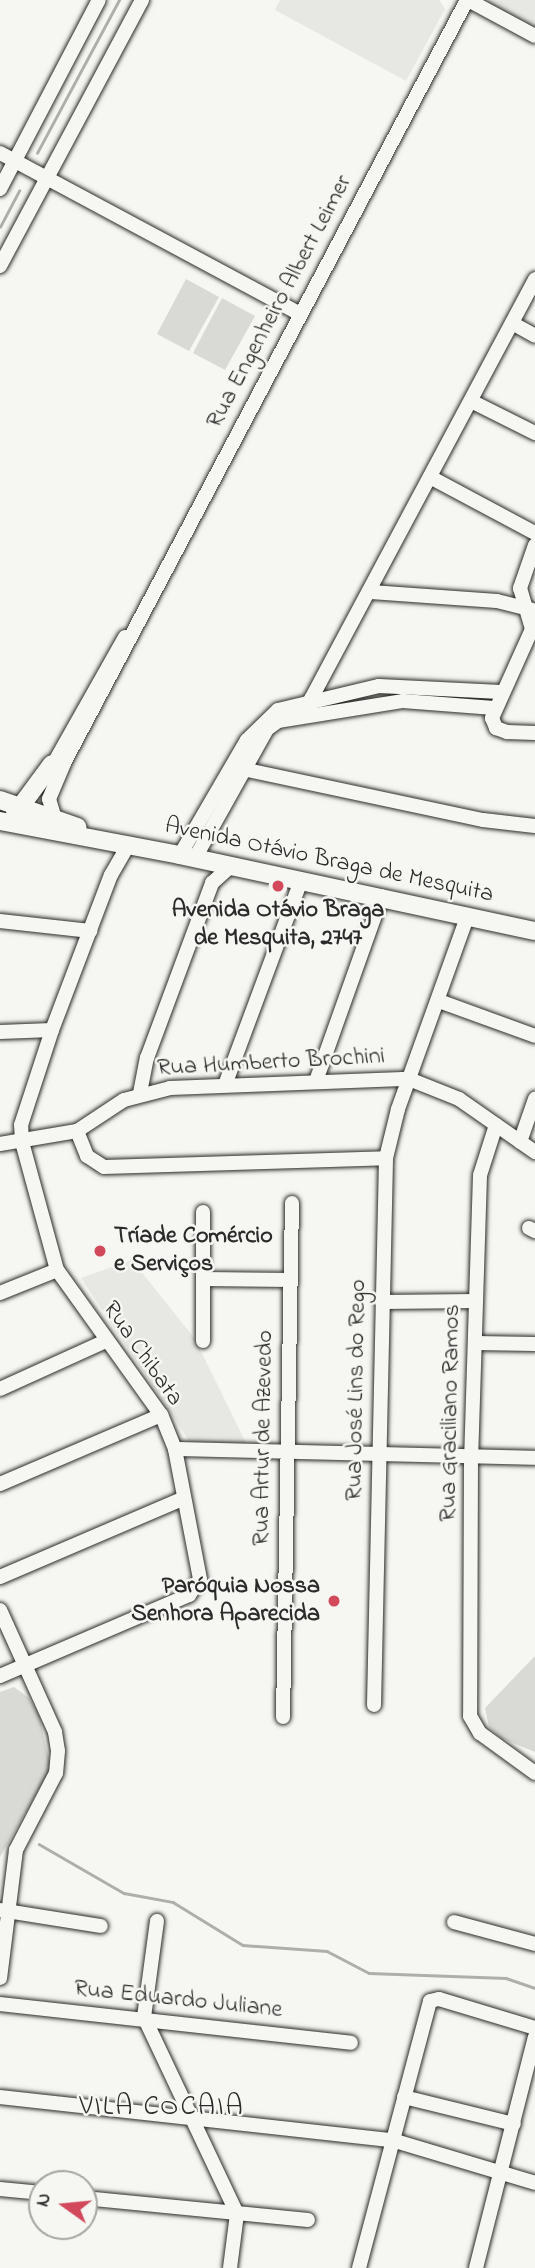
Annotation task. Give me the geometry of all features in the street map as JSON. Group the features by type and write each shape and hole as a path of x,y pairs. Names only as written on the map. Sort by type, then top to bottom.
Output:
{"main road":[{"path":"0,800 9,814 52,764"},
{"name":"Avenida Otávio Braga de Mesquita","path":"9,814 121,843 382,896 535,931"}],"street":[{"path":"0,189 99,0"},
{"path":"0,265 142,0"},
{"path":"467,0 535,36"},
{"name":"Rua Engenheiro Albert Leimer","path":"48,824 54,785 121,659 134,625 467,0"},
{"path":"0,153 300,314"},
{"path":"309,706 535,279"},
{"path":"512,323 535,336"},
{"path":"471,401 535,433"},
{"path":"430,477 535,533"},
{"path":"535,545 520,581 531,609 532,629 529,642 495,708 496,727 535,733"},
{"path":"370,592 531,609"},
{"name":"Rua Engenheiro Albert Leimer","path":"48,824 42,789 52,764 112,653 134,625"},
{"path":"212,883 193,857 238,768 272,724 309,706 403,684 501,692"},
{"path":"309,706 403,701 495,708"},
{"path":"238,768 483,820 535,826"},
{"path":"22,1142 21,1125 52,1030 121,843"},
{"path":"140,1093 147,1058 212,883 231,866"},
{"path":"225,1085 301,881"},
{"path":"316,1081 382,896"},
{"name":"Rua José Lins do Rego","path":"374,1705 377,1455 386,1158 409,1079 468,915"},
{"path":"0,921 90,931"},
{"path":"439,1001 535,1036"},
{"path":"0,1032 52,1030"},
{"name":"Rua Humberto Brochini","path":"0,1144 77,1131 140,1093 225,1085 409,1079 459,1099 535,1153"},
{"path":"520,1142 535,1098"},
{"name":"Rua Graciliano Ramos","path":"496,1125 480,1175 471,1458 470,1716 480,1733 535,1773"},
{"path":"77,1131 87,1156 104,1167 386,1158"},
{"name":"Rua Chibata","path":"22,1142 57,1269 161,1415 175,1450 199,1561 199,1585 189,1595 25,1666"},
{"name":"Rua Artur de Azevedo","path":"283,1717 292,1203"},
{"path":"202,1342 203,1212"},
{"path":"0,1293 57,1269"},
{"path":"203,1279 290,1280"},
{"path":"382,1302 476,1301"},
{"path":"0,1388 106,1340"},
{"path":"476,1343 535,1344"},
{"path":"0,1484 161,1415"},
{"path":"175,1450 535,1458"},
{"path":"0,1577 184,1498"},
{"path":"0,1610 55,1732 58,1763 16,1850 3,1911 0,1978"},
{"path":"0,1676 25,1666"},
{"path":"3,1911 101,1926"},
{"path":"157,1921 144,2017 194,2117 237,2214 230,2268"},
{"path":"454,1922 535,1944"},
{"path":"359,2268 432,1998 535,2028"},
{"name":"Rua Eduardo Juliane","path":"0,2004 144,2017 351,2043"},
{"path":"476,2268 514,2124 530,2083 535,2037"},
{"path":"0,2096 393,2140 535,2183"},
{"path":"404,2097 514,2124"},
{"path":"0,2189 28,2192"},
{"path":"98,2199 308,2220"}],"shaded area":[{"path":"280,0 439,0 445,9 406,81 275,10"},
{"path":"487,0 535,0 535,31 490,6"},
{"path":"186,279 219,297 189,351 157,334"},
{"path":"222,298 255,316 225,370 193,353"},
{"path":"132,1260 195,1339 246,1443 190,1442 81,1278"},
{"path":"535,1656 535,1752 501,1738 489,1727 485,1708"},
{"path":"14,1687 29,1698 39,1715 51,1768 0,1857 0,1692"}],"waterway":[{"path":"37,153 119,0"},
{"path":"0,227 19,191"},
{"path":"39,1844 124,1893 173,1902 243,1945 327,1951 369,1973 506,1978 535,1988"}],"place":[{"name":"Avenida Otávio Braga de Mesquita, 2747","path":"278,886"},
{"name":"Tríade Comércio e Serviços","path":"100,1251"},
{"name":"Paróquia Nossa Senhora Aparecida","path":"334,1601"}],"district":[{"name":"VILA COCAIA","path":"162,2108"}]}
